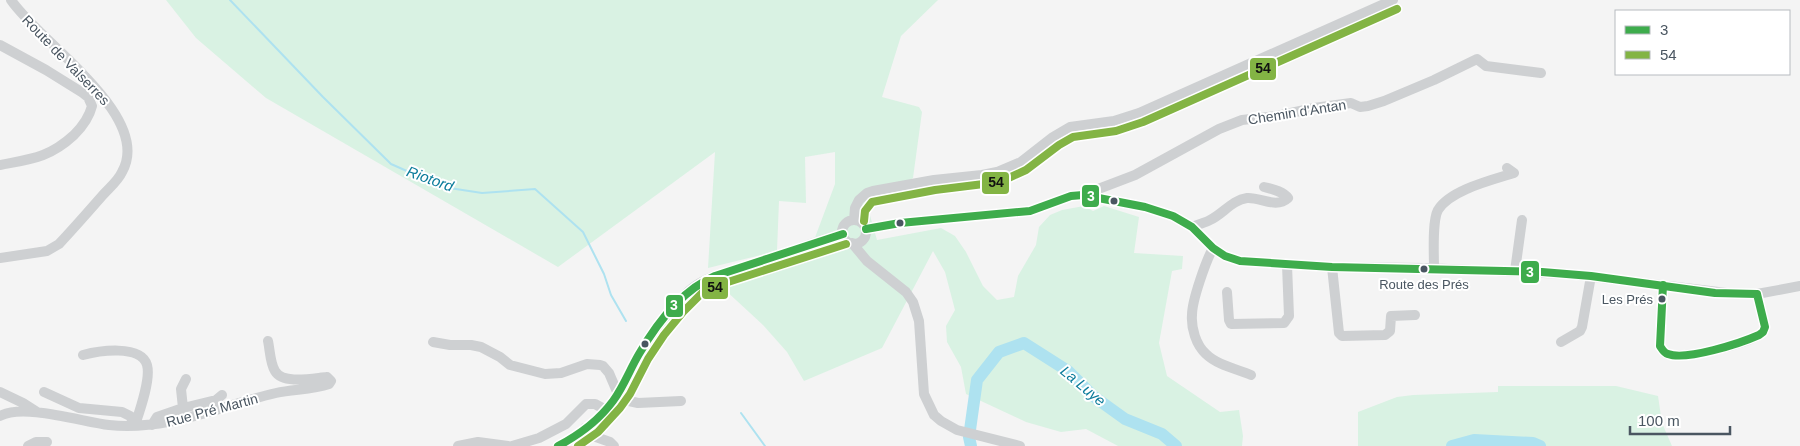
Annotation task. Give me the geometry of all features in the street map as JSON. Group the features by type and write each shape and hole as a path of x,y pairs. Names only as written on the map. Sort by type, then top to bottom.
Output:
{"street":[{"name":"Route de Valserres","path":"0,258 46,251 59,244 122,174 128,154 127,138 109,103 27,21 10,0"},
{"path":"854,220 856,204 866,193 878,189 934,180 982,175 1010,168 1030,156 1053,137 1070,128 1114,120 1139,113 1393,0"},
{"path":"0,45 83,93 90,100 92,106 90,115 83,126 56,149 39,157 0,165"},
{"name":"Chemin d'Antan","path":"1087,195 1135,175 1219,129 1242,120 1351,103 1360,107 1368,106 1434,80 1477,59 1486,66 1541,73"},
{"path":"1434,268 1434,229 1438,211 1450,198 1484,183 1514,173 1507,168"},
{"path":"1192,227 1210,220 1240,200 1255,198 1282,203 1288,198 1280,192 1264,187"},
{"path":"866,229 900,223 1030,210 1041,208 1071,196 1087,195 1145,207 1173,216 1192,227 1213,248 1225,256 1240,261 1332,267 1515,271 1591,276 1715,292 1757,294 1800,286"},
{"path":"854,220 862,223 866,229 865,237 857,242 848,242 843,234 845,224 854,220"},
{"path":"1515,271 1522,220"},
{"path":"558,446 585,428 606,410 618,394 639,354 651,336 676,304 698,284 722,273 757,264 824,239 843,234"},
{"path":"857,242 866,262 906,292 913,302 919,321 924,394 934,415 957,430 1020,446"},
{"path":"1213,248 1207,258 1192,313 1196,339 1205,354 1251,375"},
{"path":"1227,292 1228,320 1231,324 1284,323 1289,316 1287,265"},
{"path":"1332,267 1339,333 1342,336 1385,334 1390,331 1391,316 1414,315"},
{"path":"1560,342 1582,328 1591,276"},
{"path":"1663,286 1660,346 1662,350 1670,355 1711,351 1759,335 1763,332 1764,327 1757,294"},
{"name":"Rue Pré Martin","path":"0,416 7,412 38,413 63,415 108,424 152,425 179,421 275,393 329,384 331,381 327,377 287,380 280,377 273,367 268,341"},
{"path":"433,342 450,345 471,345 481,348 510,365 545,374 561,373 587,364 600,365 609,373 618,394 629,401 638,403 681,401"},
{"path":"83,355 97,351 123,351 142,357 147,369 145,391 135,425"},
{"path":"183,408 181,389 186,379"},
{"path":"0,392 38,413"},
{"path":"44,392 79,408 122,412 130,416 135,425"},
{"path":"152,425 157,417 216,400 222,395"},
{"path":"512,446 539,438 566,424 586,404 595,404 606,410"},
{"path":"585,428 593,436 610,442 614,446"},
{"path":"28,446 36,442 47,442"},
{"path":"458,446 478,442 508,446"}],"green space":[{"path":"166,0 938,0 901,36 882,97 919,107 922,112 913,178 867,205 877,240 941,228 955,236 966,252 983,286 997,300 1014,297 1018,276 1036,245 1039,227 1050,215 1062,210 1084,206 1093,211 1104,206 1139,217 1134,253 1183,256 1182,269 1172,271 1159,343 1167,376 1220,412 1239,410 1243,436 1242,446 1118,446 1086,429 1061,432 1026,422 966,394 961,367 947,342 946,326 955,310 945,272 933,251 882,348 804,381 787,352 763,325 723,288 807,259 835,184 835,152 805,157 806,203 779,201 777,251 708,268 715,152 558,267 266,98 196,38"},
{"path":"1498,386 1616,386 1658,396 1662,423 1672,446 1358,446 1358,412 1397,397 1498,392"}],"waterway":[{"name":"Riotord","path":"230,0 323,97 391,164 443,187 482,193 535,189 583,232 604,274 611,295 626,321"},
{"name":"La Luye","path":"971,446 969,437 977,380 999,352 1024,343 1068,371 1093,396 1125,419 1162,434 1176,446"},
{"path":"741,413 765,446"},
{"name":"La Luye","path":"1452,446 1474,440 1533,443 1540,446"}],"transit line":[{"name":"54","path":"864,221 865,211 872,202 935,190 1000,182 1026,170 1073,137 1116,131 1143,122 1397,9"},
{"name":"3","path":"866,229 900,223 1030,211 1071,196 1083,195 1145,207 1173,216 1192,227 1213,248 1225,256 1240,261 1332,267 1542,272 1591,276 1715,293 1757,294"},
{"name":"3","path":"558,446 588,427 607,408 613,401 646,342 662,319 692,290 715,276 843,234"},
{"name":"54","path":"578,446 598,432 620,408 664,335 702,293 728,282 846,244"},
{"name":"3","path":"1663,285 1660,346 1663,351 1676,356 1714,350 1763,332 1765,327 1757,294"}],"place":[{"name":"Route des Prés","path":"1424,269"},
{"name":"Les Prés","path":"1662,299"}]}
